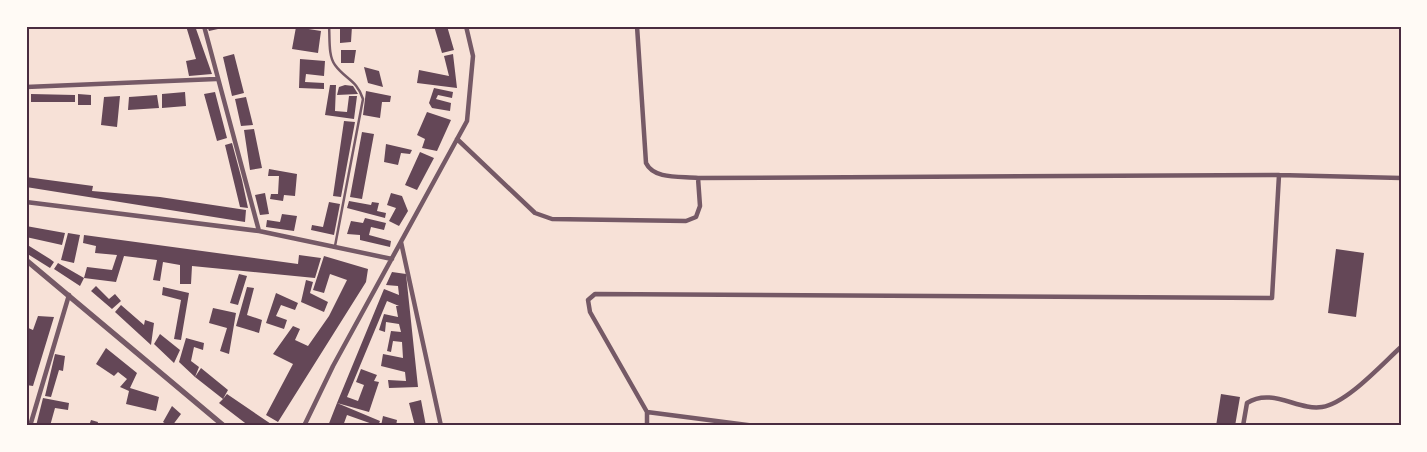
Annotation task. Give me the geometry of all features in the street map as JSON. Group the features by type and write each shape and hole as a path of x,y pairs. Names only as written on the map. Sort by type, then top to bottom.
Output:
{"street":[{"path":"204,26 216,79 259,231"},
{"path":"304,426 333,366 467,121 473,56 466,26"},
{"path":"637,26 646,163 649,170 658,174 698,178 1279,176 1401,178"},
{"path":"26,87 216,79"},
{"path":"457,139 535,213 552,219 686,221 696,217 700,206 698,178"},
{"path":"647,426 647,412 590,312 588,300 595,294 1272,298 1279,176"},
{"path":"26,202 259,231 392,259"},
{"path":"401,242 441,426"},
{"path":"26,260 223,426"},
{"path":"30,426 69,296"},
{"path":"1243,426 1247,403 1253,399 1268,397 1320,407 1339,401 1401,347"},
{"path":"647,412 755,426"}],"lane":[{"path":"329,26 330,51 335,65 359,88 363,98 335,246"}],"building":[{"path":"186,26 195,26 212,74 189,76 186,61 196,59"},
{"path":"207,26 227,26 227,27 209,31"},
{"path":"340,26 352,26 351,42 340,43"},
{"path":"434,26 447,26 454,50 442,53"},
{"path":"296,27 321,31 318,53 292,49"},
{"path":"341,50 356,50 354,63 341,63"},
{"path":"234,54 244,93 232,96 223,57"},
{"path":"453,54 457,88 417,83 419,70 449,76 444,56"},
{"path":"300,59 325,61 324,76 306,74 305,82 324,83 324,89 299,88"},
{"path":"364,67 379,71 383,87 368,83"},
{"path":"330,85 336,85 335,111 347,112 349,96 357,96 354,119 325,115"},
{"path":"345,85 353,86 358,94 337,95 339,87"},
{"path":"434,88 453,92 452,98 438,95 436,99 451,103 450,111 432,108 429,103"},
{"path":"366,91 391,96 390,102 382,102 380,118 363,115"},
{"path":"185,92 186,106 162,108 162,94"},
{"path":"215,92 227,138 217,141 204,94"},
{"path":"31,94 75,95 75,102 31,102"},
{"path":"78,94 91,95 91,105 78,105"},
{"path":"157,95 159,108 128,110 129,97"},
{"path":"120,96 117,127 101,125 104,97"},
{"path":"246,97 253,125 241,126 235,99"},
{"path":"427,112 451,120 437,151 422,148 425,139 417,135"},
{"path":"344,121 355,122 341,197 333,196"},
{"path":"254,129 262,168 250,170 244,130"},
{"path":"362,132 374,134 362,199 350,197"},
{"path":"232,143 248,208 240,207 225,145"},
{"path":"386,144 412,150 410,154 401,153 398,165 384,162"},
{"path":"420,152 434,158 417,190 405,185"},
{"path":"269,169 297,174 295,196 284,195 283,201 270,199 271,194 278,194 279,176 268,176"},
{"path":"26,177 93,186 92,191 160,197 246,210 245,222 26,187"},
{"path":"265,193 269,214 260,215 255,195"},
{"path":"391,193 402,196 408,211 399,226 389,221 396,208 387,205"},
{"path":"349,201 371,205 372,202 379,203 377,211 386,213 385,218 347,208"},
{"path":"329,202 340,204 334,235 311,230 312,225 323,227"},
{"path":"282,214 297,216 294,231 266,227 267,220 280,222"},
{"path":"365,218 386,223 384,230 371,227 369,235 391,241 390,247 360,240 360,235 347,234 351,221 363,223"},
{"path":"26,226 65,233 62,245 26,237"},
{"path":"68,233 80,235 74,263 61,260"},
{"path":"84,235 298,264 299,255 321,258 315,278 192,266 191,284 180,284 180,265 163,262 160,281 153,280 157,260 124,256 116,282 84,278 87,267 112,270 117,255 95,253 96,246 83,243"},
{"path":"26,244 54,262 50,268 26,253"},
{"path":"1336,249 1364,253 1356,317 1328,313"},
{"path":"324,256 368,269 366,282 278,422 266,415 293,364 273,354 293,326 300,329 295,340 308,346 329,316 347,280 330,274 324,293 313,290"},
{"path":"58,263 84,278 80,286 54,269"},
{"path":"392,272 406,274 418,387 389,388 388,380 406,381 405,372 381,366 383,354 403,358 402,342 393,341 391,352 387,351 391,331 401,332 399,324 386,322 385,332 379,330 384,314 398,317 396,306 399,306 387,301 347,397 358,401 364,385 356,382 361,369 377,375 374,381 379,382 369,412 337,403 384,289 399,295 398,286 386,285"},
{"path":"239,274 247,276 238,305 230,303"},
{"path":"306,280 313,282 310,293 328,302 324,312 301,302"},
{"path":"96,286 109,299 115,294 121,301 112,309 91,291"},
{"path":"163,287 189,293 181,340 174,339 181,300 162,295"},
{"path":"247,287 254,288 247,315 262,320 259,333 236,326"},
{"path":"276,293 298,303 295,310 281,305 276,316 287,320 284,329 266,323"},
{"path":"121,305 144,325 145,320 154,323 151,345 115,312"},
{"path":"213,308 236,313 229,354 220,351 227,328 209,323"},
{"path":"38,316 54,317 33,386 26,385 26,327 33,330"},
{"path":"160,334 180,350 174,363 154,344"},
{"path":"186,338 204,343 203,350 194,347 191,361 199,367 195,377 179,362"},
{"path":"106,348 137,373 130,388 159,397 156,411 126,404 129,391 120,387 127,379 118,372 114,376 96,364"},
{"path":"55,354 65,356 63,371 59,370 51,397 45,396"},
{"path":"201,368 228,390 223,399 195,377"},
{"path":"227,394 274,426 249,426 219,403"},
{"path":"1221,394 1240,397 1235,426 1216,426"},
{"path":"43,398 69,403 68,410 55,408 50,426 36,426"},
{"path":"421,400 426,426 415,426 409,403"},
{"path":"337,403 380,421 378,426 347,415 343,426 328,426"},
{"path":"172,406 181,414 172,426 169,426 163,422"},
{"path":"383,416 397,420 396,426 381,426"},
{"path":"91,420 98,422 97,426 89,426"}]}
